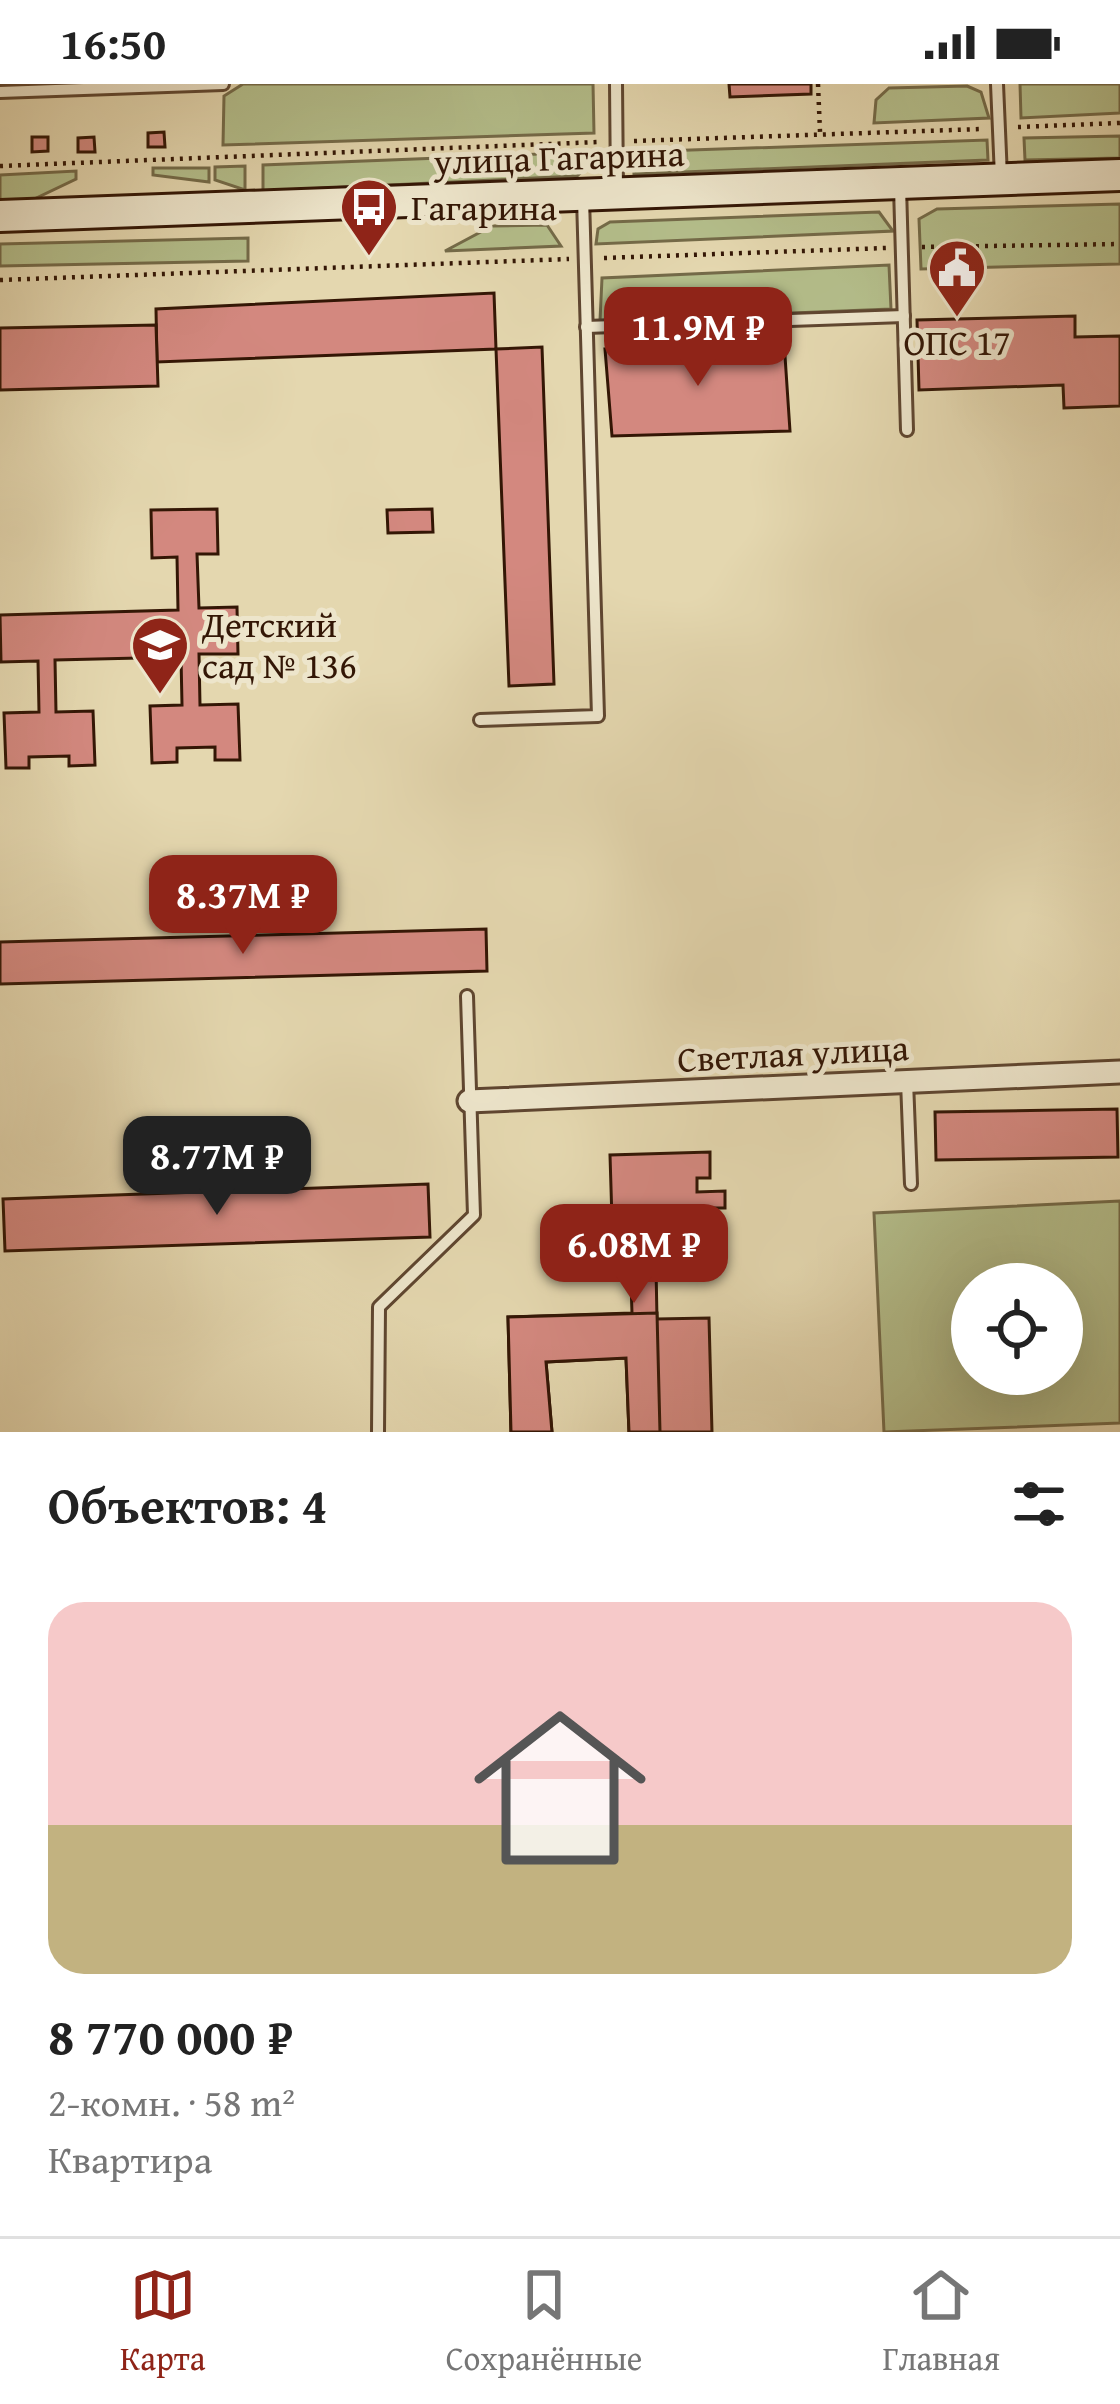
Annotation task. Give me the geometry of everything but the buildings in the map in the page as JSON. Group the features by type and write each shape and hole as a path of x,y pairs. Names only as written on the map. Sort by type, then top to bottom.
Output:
{"street":[{"name":"улица Гагарина","path":"0,216 1120,175"},
{"name":"Светлая улица","path":"469,1100 1120,1072"}],"lane":[{"path":"0,92 223,84"},
{"path":"616,84 617,193"},
{"path":"997,84 1001,180"},
{"path":"899,183 907,430"},
{"path":"480,720 598,716 584,194"},
{"path":"586,327 904,316"},
{"path":"377,1432 379,1307 474,1215 466,996"},
{"path":"907,1082 911,1184"}],"path":[{"path":"818,84 820,134"},
{"path":"0,166 1120,123"},
{"path":"0,280 903,247 1120,244"}],"green space":[{"path":"243,84 593,84 594,133 223,145 224,96"},
{"path":"1020,84 1120,84 1120,113 1021,118"},
{"path":"967,86 981,92 989,118 874,123 876,100 889,88"},
{"path":"1120,136 1120,158 1025,160 1024,138"},
{"path":"987,140 988,160 634,174 633,152"},
{"path":"592,152 592,162 577,176 263,191 263,165"},
{"path":"245,166 245,190 215,180 215,167"},
{"path":"153,168 209,168 209,182 153,175"},
{"path":"76,171 76,179 30,201 0,202 0,175"},
{"path":"1120,204 1120,264 921,269 919,219 937,209"},
{"path":"879,212 893,231 596,244 598,229 610,222"},
{"path":"547,225 561,246 445,251 492,226"},
{"path":"248,238 248,261 0,266 0,244"},
{"path":"889,265 891,309 600,321 602,278"},
{"path":"1120,1201 1120,1423 884,1432 874,1213"}],"place":[{"name":"Гагарина","path":"369,258"},
{"name":"ОПС 17","path":"957,319"},
{"name":"Детский сад № 136","path":"160,696"}]}
